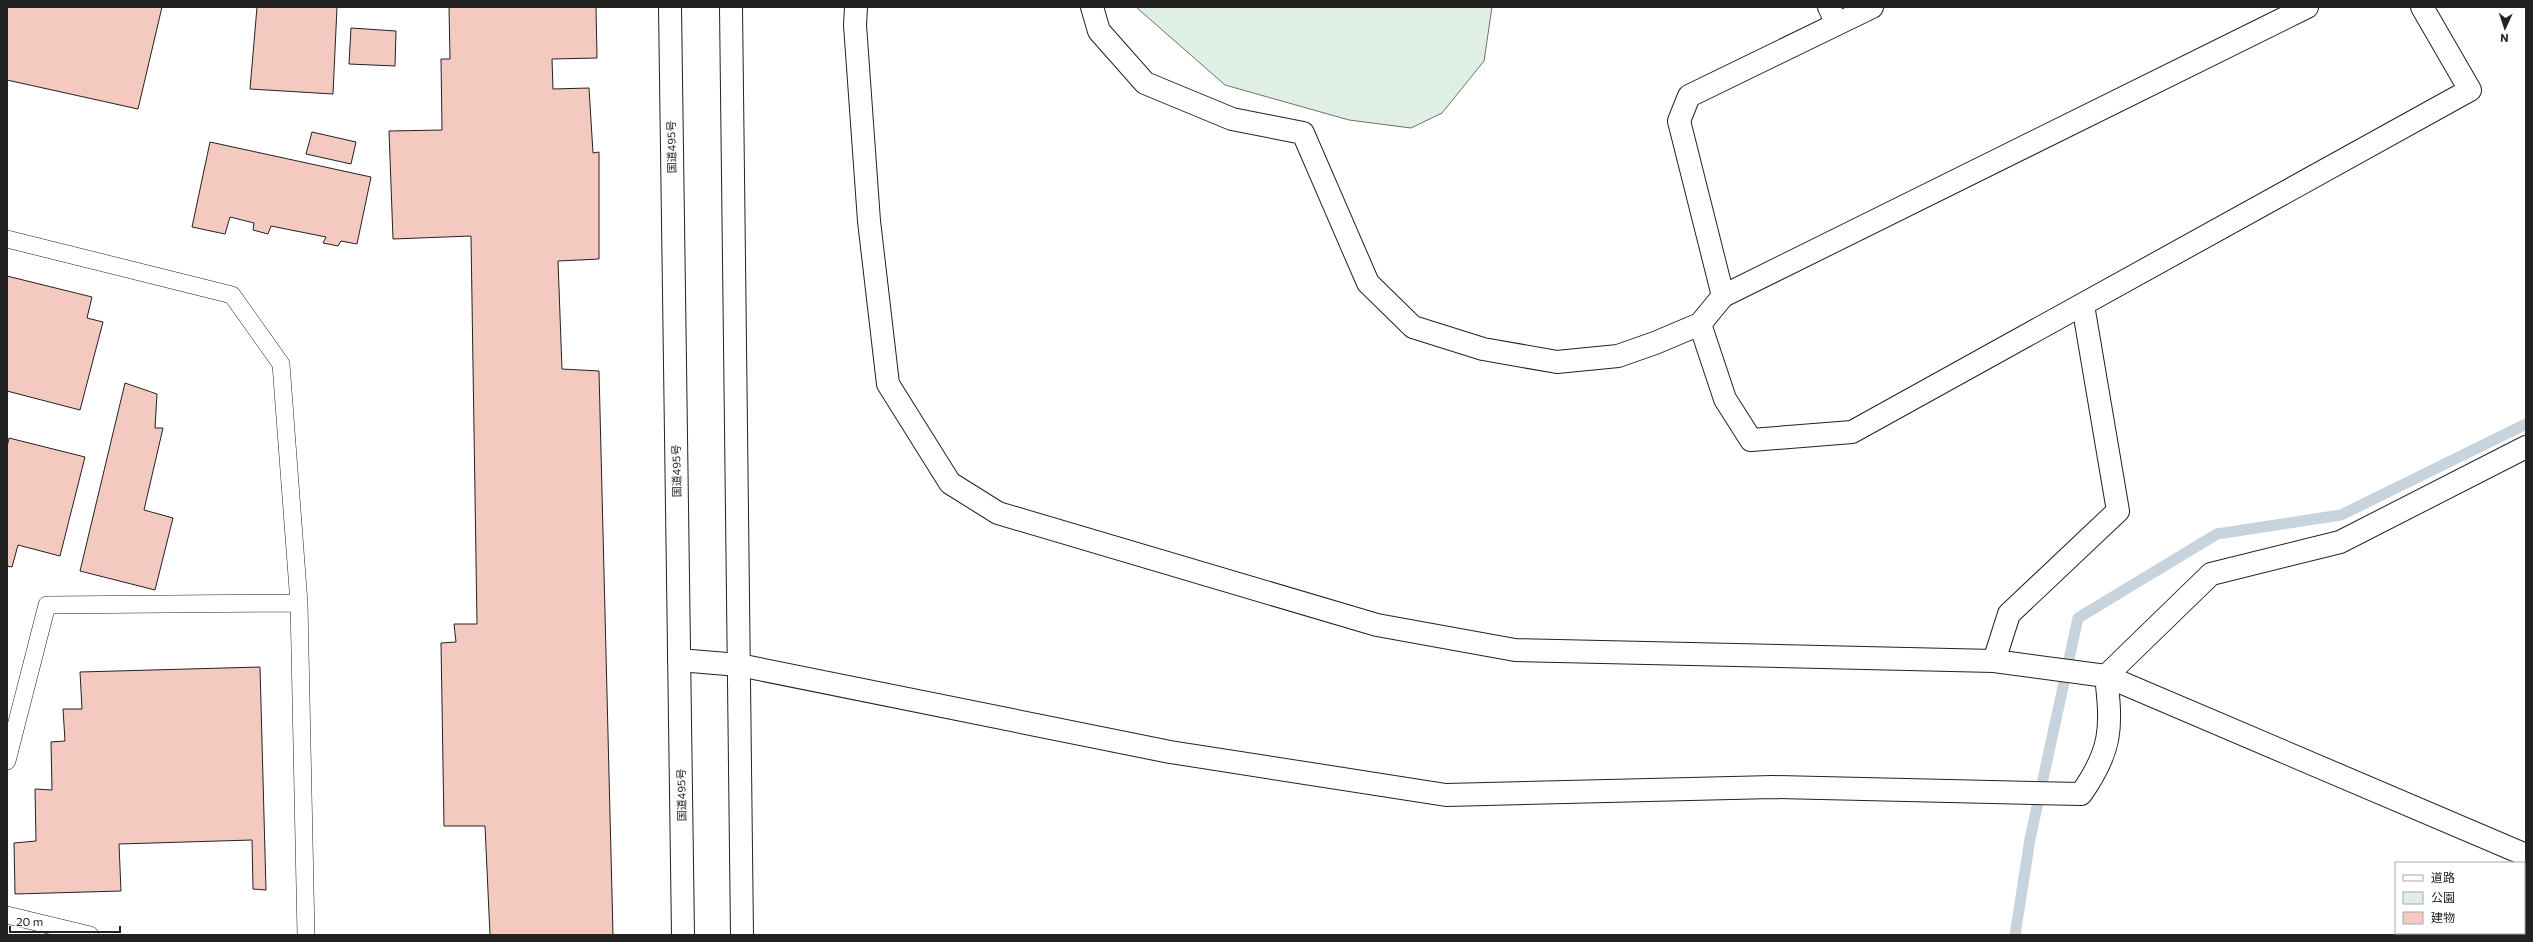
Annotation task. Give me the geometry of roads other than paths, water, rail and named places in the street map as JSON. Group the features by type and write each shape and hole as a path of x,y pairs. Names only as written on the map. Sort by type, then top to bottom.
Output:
{"main road":[{"name":"国道495号","path":"670,7 683,935"},
{"path":"731,7 742,935"},
{"path":"856,7 855,25 869,221 888,384 950,483 998,513 1377,625 1515,650 1994,661 2106,676 2526,855"},
{"path":"1092,7 1099,32 1145,83 1232,119 1303,133 1368,283 1413,327 1483,349 1557,362 1618,356 1700,324 1723,296 2307,7"},
{"path":"1723,296 1679,121 1689,96 1833,16 1872,7"},
{"path":"1700,324 1725,399 1751,440 1852,432 2470,90 2422,7"},
{"path":"1994,661 2009,614 2118,511 2083,305"},
{"path":"2106,676 2211,574 2340,542 2526,447"},
{"path":"679,660 739,665 1170,752 1446,795 1773,787 2081,794 2096,774 2107,748 2111,718 2106,676"}],"lane":[{"path":"7,240 232,295 281,364 299,603 306,935"},
{"path":"7,761 47,605 299,603"},
{"path":"7,915 90,935"}],"waterway":[{"path":"2015,935 2030,839 2078,618 2217,534 2341,515 2526,424"}]}
